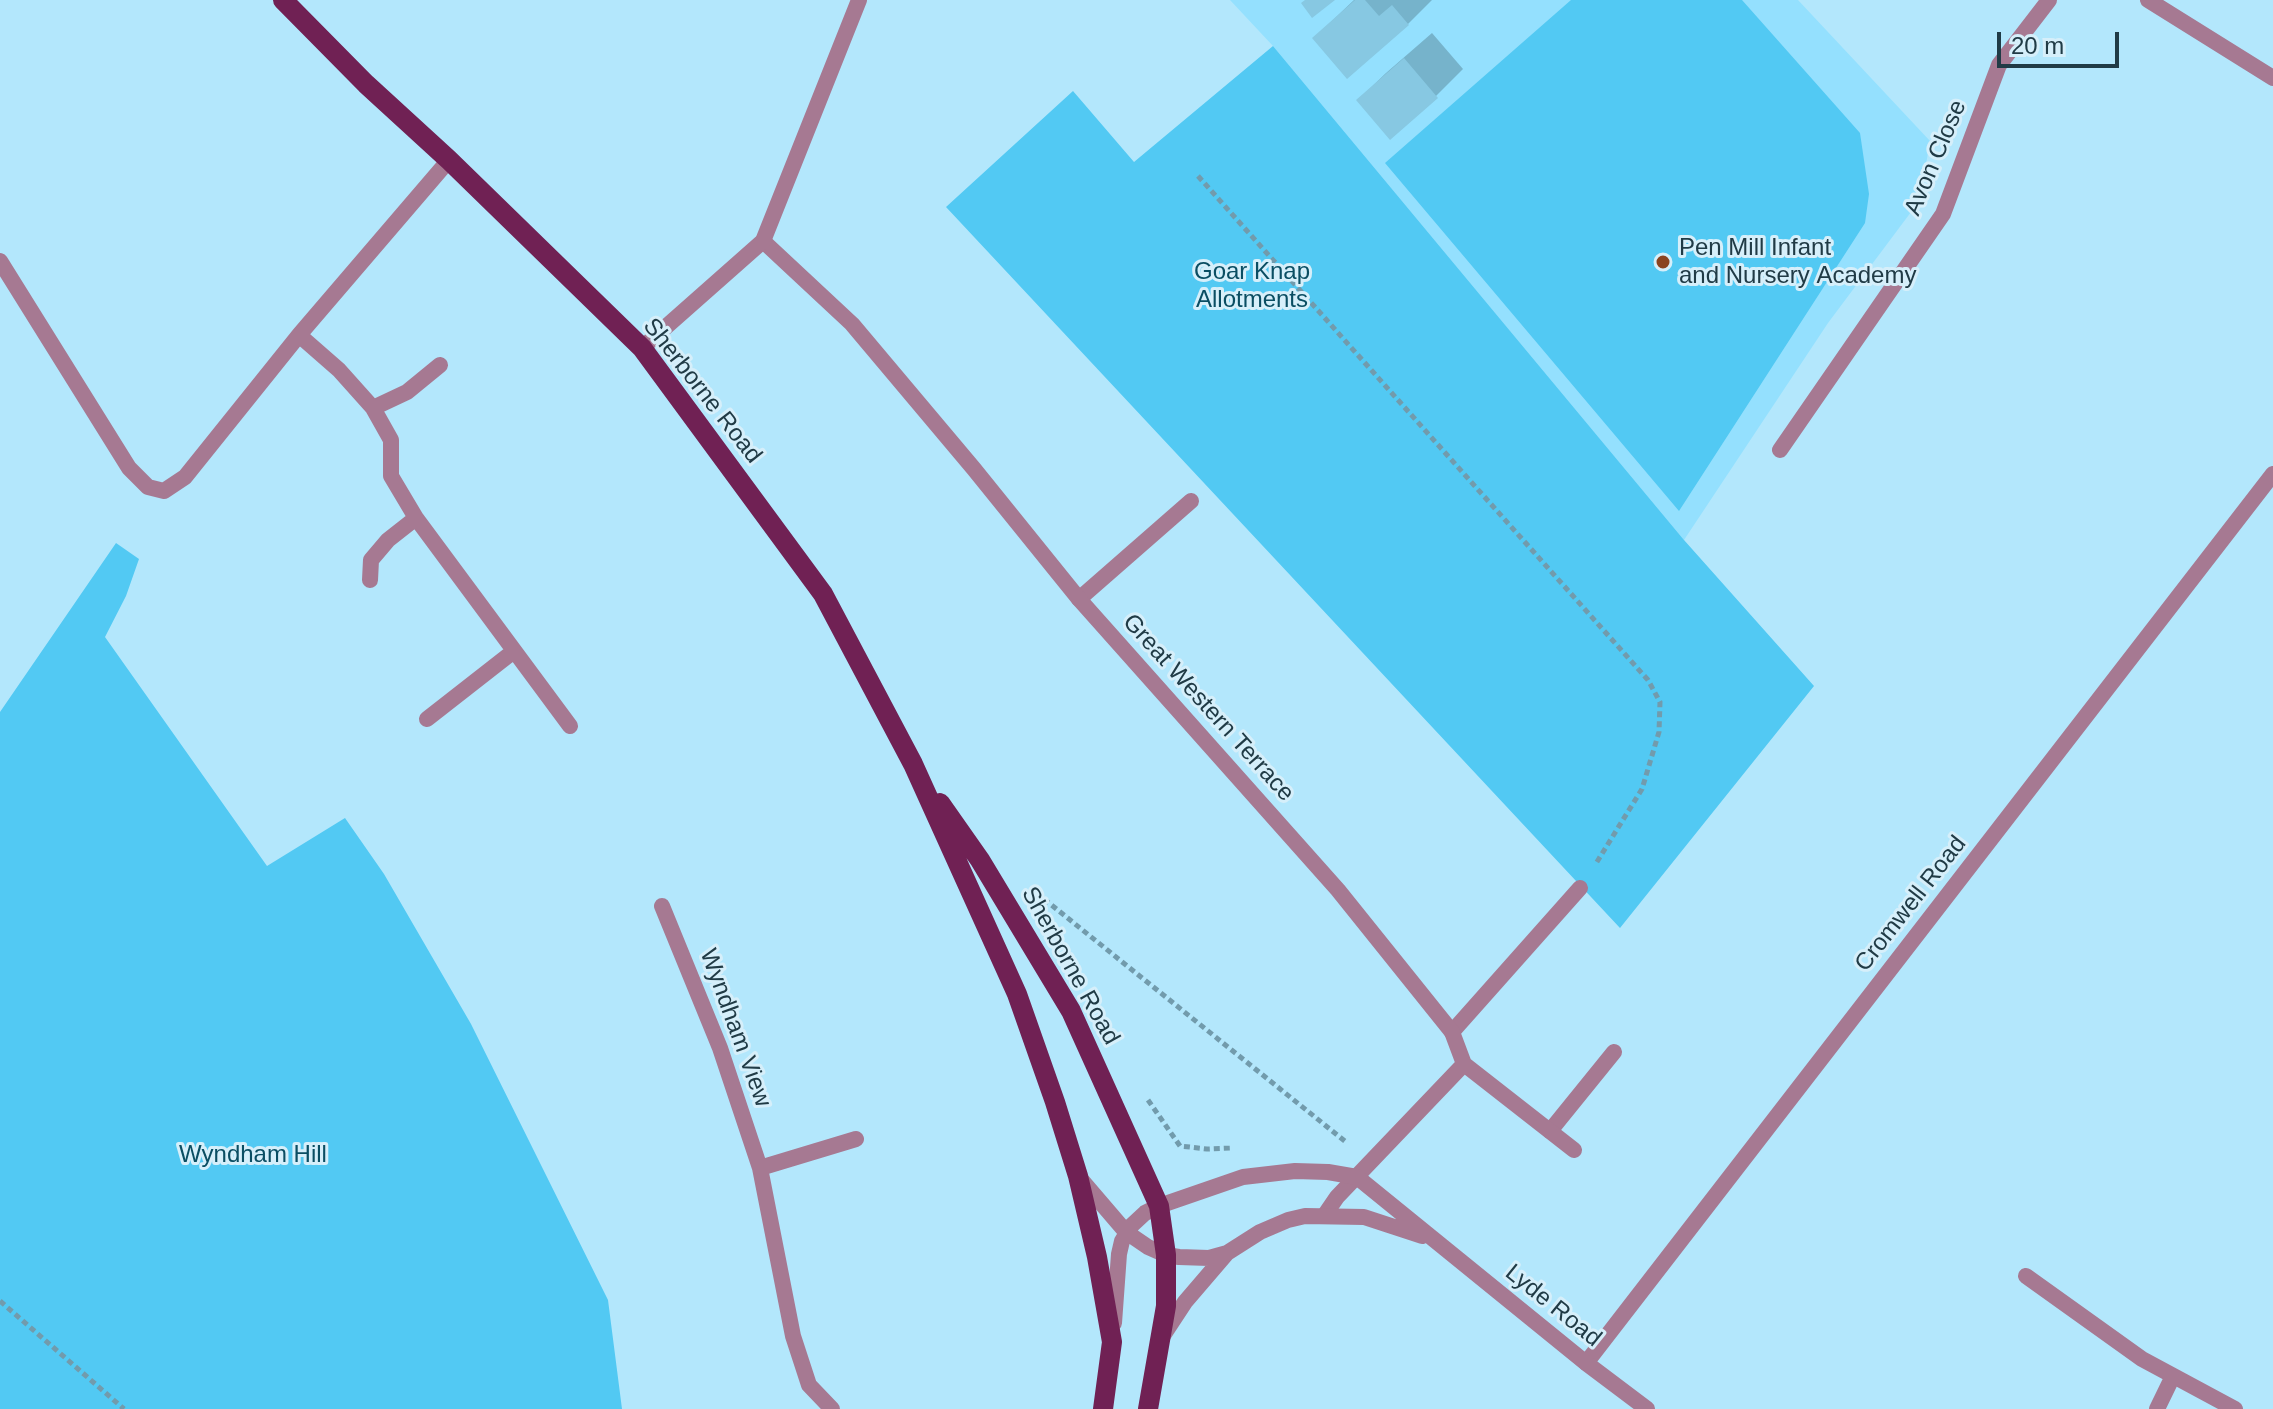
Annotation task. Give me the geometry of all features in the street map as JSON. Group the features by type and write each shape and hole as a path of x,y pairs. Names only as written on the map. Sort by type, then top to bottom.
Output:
{"main road":[{"name":"Sherborne Road","path":"283,0 366,84 449,160 642,348 823,594 913,764 1017,994 1055,1102 1078,1176 1112,1342 1103,1409"},
{"name":"Sherborne Road","path":"913,764 980,860 1071,1011 1159,1206 1166,1255 1166,1306 1148,1409"}],"street":[{"path":"642,348 763,241 859,0"},
{"name":"Avon Close","path":"1780,450 1943,214 1999,65 2049,0"},
{"path":"2148,0 2273,78"},
{"path":"0,261 129,468 148,487 164,491 185,477 299,335 449,160"},
{"name":"Great Western Terrace","path":"763,241 852,324 1079,599 1338,890 1452,1032 1464,1064"},
{"path":"299,335 339,370 373,408 391,440 391,476 416,518 570,726"},
{"path":"373,408 407,392 440,365"},
{"name":"Cromwell Road","path":"1586,1363 2273,474"},
{"path":"1079,599 1191,501"},
{"path":"370,580 371,560 388,540 416,518"},
{"path":"427,719 514,651"},
{"path":"1452,1032 1580,888"},
{"name":"Wyndham View","path":"662,906 720,1048 760,1168 793,1336 809,1385 832,1409"},
{"path":"1550,1131 1614,1052"},
{"path":"1324,1216 1337,1197 1464,1064 1574,1150"},
{"path":"760,1168 856,1139"},
{"path":"1112,1342 1119,1254 1126,1232 1145,1213 1243,1177 1295,1171 1357,1177"},
{"name":"Lyde Road","path":"1078,1176 1126,1232 1148,1247 1166,1255 1209,1258 1227,1253"},
{"name":"Lyde Road","path":"1357,1177 1647,1409"},
{"name":"Lyde Road","path":"1160,1339 1185,1302 1227,1253 1260,1232 1288,1220 1305,1216 1364,1217 1431,1239"},
{"path":"2026,1276 2142,1359 2235,1409"},
{"path":"2157,1409 2173,1376"}],"path":[{"path":"1198,176 1648,680 1660,702 1659,732 1642,789 1580,888"},
{"path":"1051,912 1044,899 1346,1142 1331,1143"},
{"path":"1145,1093 1180,1146 1238,1148"},
{"path":"0,1301 124,1409"}],"shaded area":[{"name":"Pen Mill Infant and Nursery Academy","path":"1230,0 1798,0 1930,141 1920,200 1828,323 1684,540 1273,46"}],"green space":[{"name":"Pen Mill Infant and Nursery Academy","path":"1571,0 1742,0 1860,133 1869,194 1865,223 1679,511 1385,163"},
{"name":"Goar Knap Allotments","path":"1273,46 1684,540 1814,686 1620,928 946,207 1073,91 1134,162"},
{"name":"Wyndham Hill","path":"116,543 139,559 126,596 105,637 267,866 345,818 384,874 471,1024 608,1300 622,1409 0,1409 0,712"}],"building":[{"path":"1305,0 1335,0 1312,18 1301,3"},
{"path":"1355,0 1365,0 1379,16 1392,5 1409,25 1347,79 1312,38"},
{"path":"1404,58 1438,98 1390,140 1356,100"}],"place":[{"name":"Pen Mill Infant and Nursery Academy","path":"1663,262"}]}
